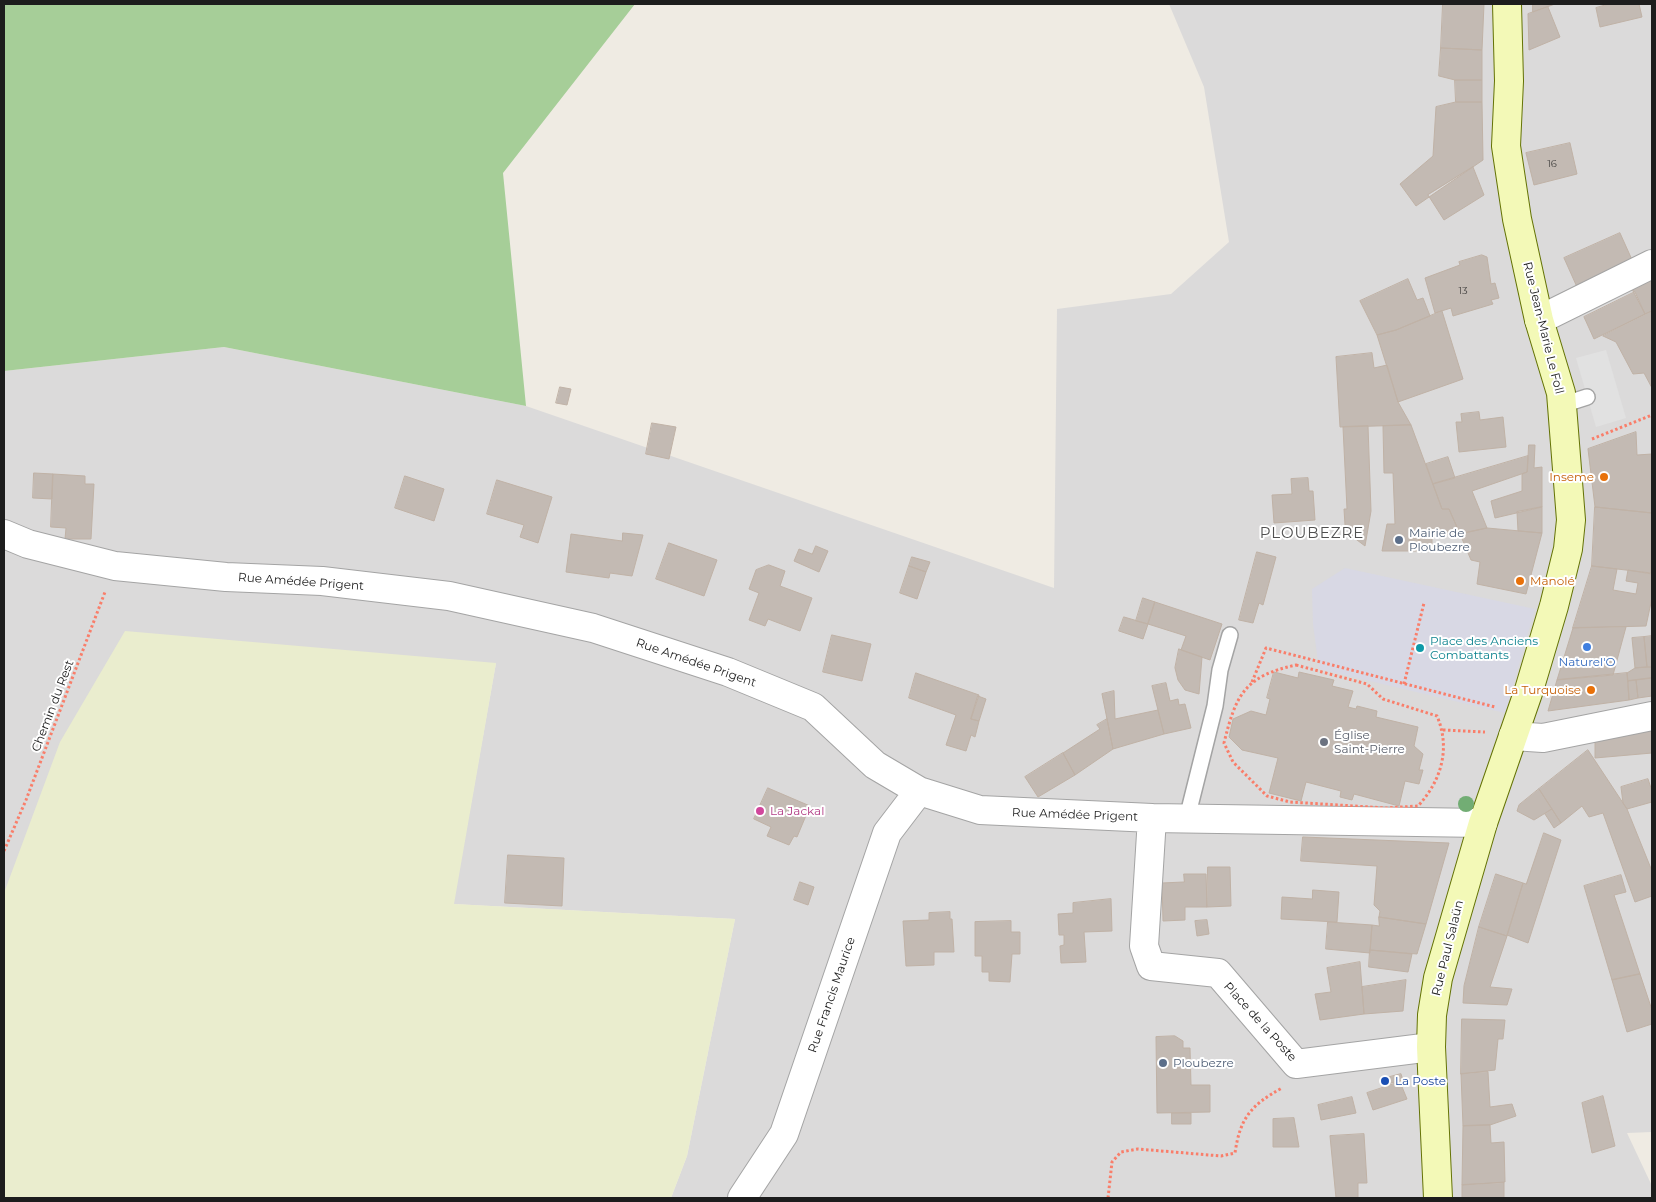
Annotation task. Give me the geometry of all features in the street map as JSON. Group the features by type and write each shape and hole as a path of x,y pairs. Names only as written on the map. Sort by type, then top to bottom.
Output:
{"main road":[{"name":"Rue Jean-Marie Le Foll","path":"1501,734 1546,632 1568,549 1571,520 1564,446 1575,401 1557,378 1539,320 1517,220 1506,146 1509,81 1507,4"},
{"name":"Rue Paul Salaün","path":"1438,1198 1431,1047 1432,1015 1438,978 1483,823 1501,734"}],"street":[{"path":"1539,320 1652,264"},
{"name":"Rue Amédée Prigent","path":"4,534 28,544 115,566 226,577 322,581 449,596 593,628 728,672 813,707 875,765 918,791 980,810 1152,818 1483,823"},
{"path":"1501,734 1543,738 1652,716"},
{"name":"Rue Francis Maurice","path":"742,1198 784,1134 887,833 918,791"},
{"name":"Place de la Poste","path":"1152,818 1144,946 1151,966 1218,973 1296,1064 1431,1047"}],"lane":[{"path":"1187,818 1215,706 1220,670 1230,635"}],"path":[{"path":"1564,446 1605,435 1652,415"},
{"name":"Chemin du Rest","path":"4,851 26,800 115,566"},
{"path":"1404,684 1424,603"},
{"path":"1251,683 1266,648 1496,707"},
{"path":"1296,664 1367,684 1383,699 1437,716 1443,730 1442,768 1430,793 1418,806 1386,808 1290,802 1267,796 1233,762 1224,743 1231,714 1243,690 1251,683 1274,670 1296,664"},
{"path":"1443,730 1501,734"},
{"path":"1108,1198 1112,1162 1121,1152 1138,1149 1221,1156 1235,1153 1238,1132 1246,1116 1262,1099 1284,1087 1296,1064"}],"shaded area":[{"path":"1169,4 1652,4 1652,1132 1627,1133 1652,1186 1652,1198 671,1198 687,1156 735,919 453,904 496,663 4,893 4,371 224,347 526,406 1054,588 1057,309 1171,294 1229,242 1204,87"},
{"path":"1606,350 1626,418 1596,427 1576,358"},
{"name":"Place des Anciens Combattants","path":"1345,568 1535,609 1505,713 1319,669 1313,624 1312,589"}],"green space":[{"path":"4,4 635,4 503,173 526,406 224,347 4,371"},
{"path":"125,631 496,663 454,904 735,919 687,1156 671,1198 4,1198 4,893 60,742"}],"building":[{"path":"1443,4 1484,4 1482,50 1441,48"},
{"path":"1533,4 1555,4 1533,12"},
{"path":"1609,4 1639,4 1642,17 1600,27 1596,8"},
{"path":"1548,7 1560,37 1529,50 1528,14"},
{"path":"1441,48 1482,50 1482,80 1455,80 1439,76"},
{"path":"1455,80 1482,80 1482,102 1456,102"},
{"path":"1456,102 1482,102 1483,160 1416,206 1400,184 1433,156 1436,107"},
{"path":"1570,143 1577,174 1534,185 1526,153"},
{"path":"1473,167 1484,195 1444,220 1428,195"},
{"path":"1620,233 1633,262 1577,287 1564,258"},
{"path":"1482,255 1487,257 1491,284 1495,283 1499,298 1491,300 1493,304 1453,316 1451,308 1435,313 1425,278 1460,265 1459,262"},
{"path":"1652,278 1652,311 1645,314 1632,289"},
{"path":"1408,279 1417,300 1423,298 1430,316 1396,330 1377,335 1360,301"},
{"path":"1635,292 1645,314 1594,339 1584,317"},
{"path":"1442,311 1463,379 1398,402 1377,335 1396,330"},
{"path":"1652,311 1652,388 1644,373 1633,374 1616,342 1603,336"},
{"path":"1372,353 1374,368 1387,365 1398,402 1411,425 1340,427 1336,357"},
{"path":"560,387 571,389 567,405 556,403"},
{"path":"1479,412 1480,420 1503,417 1506,447 1459,452 1456,422 1462,422 1461,414"},
{"path":"652,423 676,427 669,459 646,454"},
{"path":"1411,425 1442,509 1449,509 1460,534 1419,535 1420,551 1382,551 1387,524 1395,524 1393,473 1384,473 1383,426"},
{"path":"1368,426 1371,511 1365,546 1353,537 1345,525 1344,509 1347,509 1343,427"},
{"path":"1636,432 1637,455 1652,454 1652,513 1595,507 1588,449"},
{"path":"1529,445 1535,445 1534,468 1542,467 1542,507 1495,518 1491,501 1522,491 1522,474 1527,472"},
{"path":"1528,456 1527,472 1472,491 1487,528 1460,534 1449,509 1442,509 1433,484"},
{"path":"1448,457 1455,478 1433,484 1426,464"},
{"path":"34,473 53,474 52,499 33,498"},
{"path":"53,474 85,476 85,484 94,484 91,539 65,539 66,528 51,527"},
{"path":"405,476 444,489 434,521 395,508"},
{"path":"1308,478 1309,491 1313,491 1315,520 1274,523 1272,495 1292,494 1291,479"},
{"path":"497,480 552,497 538,543 520,537 524,525 487,514"},
{"path":"1542,507 1542,533 1518,531 1517,512"},
{"path":"1595,507 1652,513 1651,573 1592,566"},
{"path":"1487,528 1542,533 1526,594 1477,584 1480,562 1471,560 1460,534"},
{"path":"623,533 643,535 632,576 610,573 609,578 566,572 571,534 622,541"},
{"path":"1419,535 1432,535 1432,550 1420,551"},
{"path":"669,543 717,560 704,596 656,579"},
{"path":"816,546 828,551 819,572 794,561 799,549 812,554"},
{"path":"1257,552 1276,557 1263,605 1259,603 1253,623 1239,620"},
{"path":"912,557 930,562 926,572 909,566"},
{"path":"769,565 785,571 780,586 812,598 800,631 768,619 765,626 749,620 759,593 749,589 756,570"},
{"path":"909,566 926,572 917,599 900,593"},
{"path":"1592,566 1617,569 1613,590 1636,594 1638,583 1626,581 1628,570 1652,574 1652,598 1646,626 1573,628"},
{"path":"1143,598 1155,602 1148,624 1136,621"},
{"path":"1155,602 1222,624 1210,660 1181,650 1186,636 1148,624"},
{"path":"1124,617 1148,624 1143,639 1119,631"},
{"path":"1626,627 1613,675 1557,680 1573,628"},
{"path":"832,635 871,644 862,681 823,672"},
{"path":"1652,636 1652,667 1647,667 1644,637"},
{"path":"1644,637 1647,667 1635,668 1632,638"},
{"path":"1179,649 1202,657 1199,694 1185,690 1178,680 1175,668"},
{"path":"1652,667 1652,678 1628,681 1627,673 1635,668"},
{"name":"Église Saint-Pierre","path":"1274,672 1298,678 1299,672 1334,680 1332,686 1353,691 1348,707 1356,709 1357,706 1377,711 1376,717 1418,727 1414,746 1423,754 1419,770 1423,770 1419,784 1405,781 1399,806 1354,794 1352,800 1340,797 1341,791 1306,782 1301,801 1269,793 1278,758 1242,750 1229,737 1233,719 1251,711 1266,715 1270,699 1267,698"},
{"path":"916,673 979,695 971,719 979,721 975,737 971,735 966,751 946,745 956,715 909,698"},
{"name":"La Turquoise","path":"1627,673 1629,700 1548,711 1557,680"},
{"path":"1652,678 1652,696 1638,698 1636,680"},
{"path":"1636,680 1638,698 1629,700 1628,681"},
{"path":"1166,683 1170,701 1178,699 1179,705 1185,704 1191,728 1164,734 1152,686"},
{"path":"1114,691 1115,719 1158,710 1164,734 1113,749 1102,694"},
{"path":"978,696 986,699 979,721 971,719"},
{"path":"1107,719 1113,749 1075,775 1063,753 1100,729 1097,725"},
{"path":"1652,729 1652,753 1595,758 1595,734"},
{"path":"1588,750 1627,809 1652,871 1652,896 1635,902 1603,813 1589,817 1582,806 1561,823 1539,789"},
{"path":"1063,753 1075,775 1038,797 1025,777"},
{"path":"1648,779 1652,791 1652,802 1627,809 1623,803 1621,787"},
{"path":"768,788 810,806 797,837 794,836 789,845 767,836 771,827 754,819"},
{"path":"1539,789 1552,809 1534,820 1517,811 1519,805"},
{"path":"1552,809 1561,823 1554,828 1545,814"},
{"path":"1544,833 1561,840 1528,943 1507,935 1523,883 1526,884"},
{"path":"1303,837 1449,843 1426,924 1379,917 1380,911 1374,905 1377,866 1301,861"},
{"path":"508,855 564,858 562,906 505,903"},
{"path":"1208,867 1230,867 1231,906 1207,907"},
{"path":"1184,874 1206,874 1207,907 1185,907 1185,920 1163,921 1162,883 1184,882"},
{"path":"1496,874 1523,883 1507,936 1479,927"},
{"path":"1621,875 1626,892 1614,895 1640,974 1612,980 1584,886"},
{"path":"800,882 814,887 808,905 794,900"},
{"path":"1313,890 1339,892 1337,922 1281,919 1282,897 1312,899"},
{"path":"1111,899 1112,931 1084,932 1086,962 1061,963 1060,946 1064,945 1064,935 1059,935 1058,914 1073,913 1073,903"},
{"path":"950,912 954,952 934,952 934,965 906,966 903,921 929,920 929,913"},
{"path":"1379,917 1426,924 1417,954 1370,950 1372,925 1379,926"},
{"path":"1207,920 1209,934 1197,936 1195,921"},
{"path":"1011,921 1011,932 1020,932 1020,954 1012,954 1010,982 989,981 989,972 982,972 982,956 975,956 975,922"},
{"path":"1328,922 1372,925 1370,953 1326,949"},
{"path":"1479,927 1507,936 1490,987 1512,989 1507,1005 1463,1003 1464,986"},
{"path":"1370,950 1412,954 1408,972 1369,967"},
{"path":"1360,962 1364,1014 1320,1020 1315,994 1331,992 1327,968"},
{"path":"1640,974 1652,1010 1652,1024 1627,1032 1612,980"},
{"path":"1406,980 1403,1011 1364,1014 1362,987"},
{"path":"1462,1019 1505,1020 1503,1039 1498,1039 1495,1070 1461,1074"},
{"path":"1175,1036 1183,1041 1183,1048 1190,1048 1191,1085 1210,1085 1210,1112 1157,1113 1156,1037"},
{"path":"1488,1072 1490,1107 1512,1104 1516,1116 1490,1125 1463,1126 1461,1074"},
{"path":"1401,1074 1403,1080 1387,1084 1386,1078"},
{"path":"1400,1082 1407,1099 1373,1110 1367,1093"},
{"path":"1603,1096 1615,1146 1592,1153 1582,1103"},
{"path":"1352,1097 1356,1113 1321,1120 1318,1105"},
{"path":"1172,1113 1191,1113 1191,1124 1172,1124"},
{"path":"1294,1118 1299,1147 1273,1147 1273,1119"},
{"path":"1490,1125 1491,1143 1504,1142 1505,1182 1462,1185 1463,1126"},
{"path":"1364,1134 1367,1183 1358,1183 1358,1198 1336,1198 1330,1136"},
{"path":"1504,1183 1504,1198 1462,1198 1462,1185"}],"place":[{"name":"Inseme","path":"1604,477"},
{"name":"Mairie de Ploubezre","path":"1399,540"},
{"name":"Manolé","path":"1520,581"},
{"name":"Naturel'O","path":"1587,647"},
{"name":"Place des Anciens Combattants","path":"1420,648"},
{"name":"La Turquoise","path":"1591,690"},
{"name":"Église Saint-Pierre","path":"1324,742"},
{"name":"La Jackal","path":"760,811"},
{"name":"Ploubezre","path":"1163,1063"},
{"name":"La Poste","path":"1385,1081"}],"district":[{"name":"PLOUBEZRE","path":"1312,534"}]}
